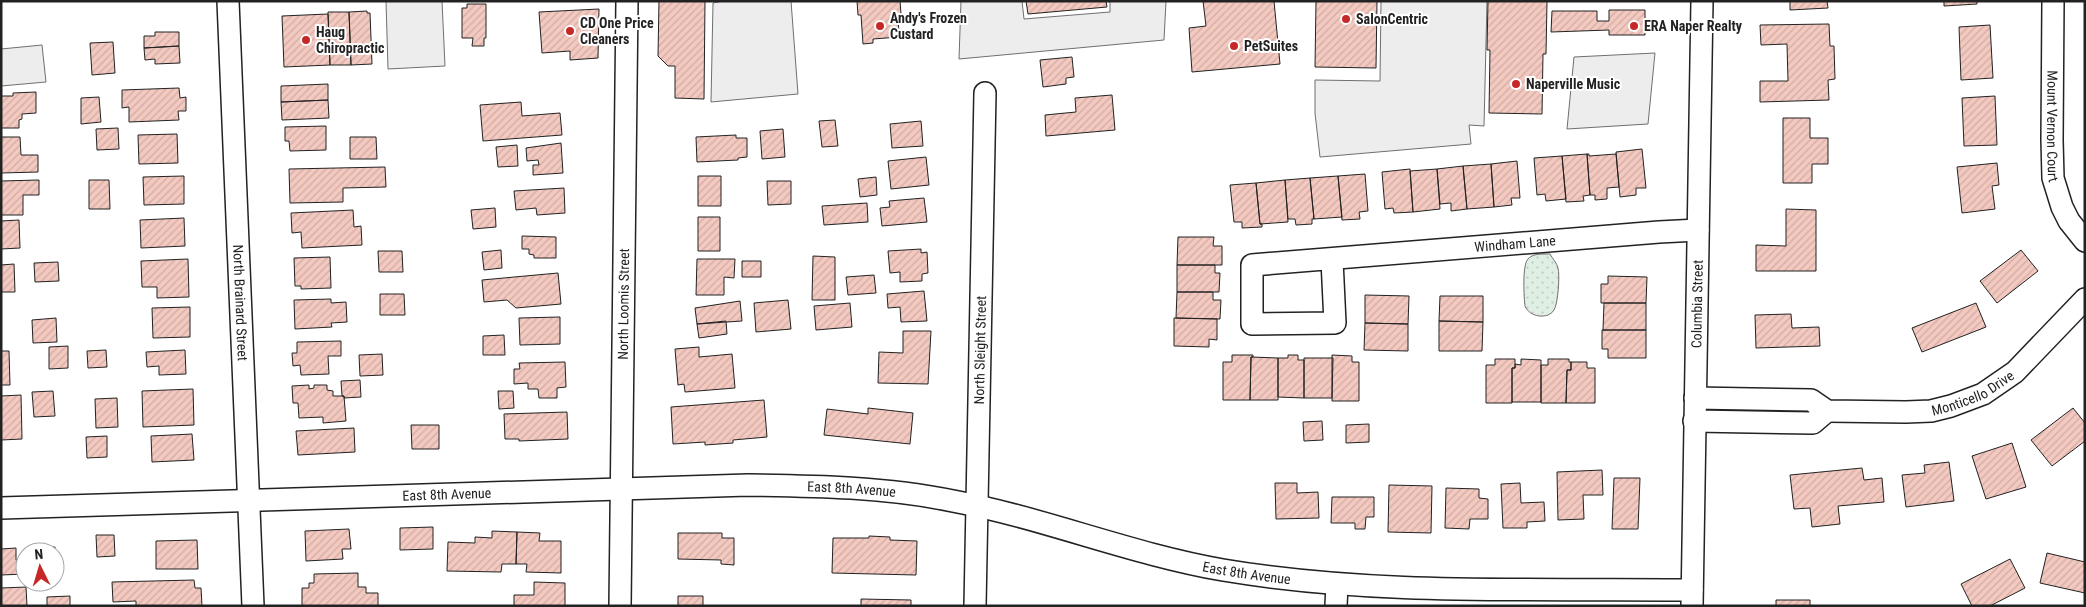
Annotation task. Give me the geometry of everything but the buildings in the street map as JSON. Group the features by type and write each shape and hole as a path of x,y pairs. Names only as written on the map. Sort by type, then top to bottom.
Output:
{"street":[{"name":"North Brainard Street","path":"228,1 253,606"},
{"name":"North Loomis Street","path":"620,606 627,1"},
{"name":"Columbia Street","path":"1692,598 1702,1"},
{"name":"Mount Vernon Court","path":"2053,1 2053,178 2062,207 2069,221 2085,241"},
{"name":"North Sleight Street","path":"975,606 986,93"},
{"name":"Windham Lane","path":"1332,260 1335,323 1252,324 1252,265 1698,230"},
{"name":"Monticello Drive","path":"1695,398 1811,400 1827,411 1906,412 1930,410 1969,400 2001,384 2015,372 2085,299"},
{"path":"1694,421 1813,423 1827,411"},
{"name":"East 8th Avenue","path":"1,508 748,485 833,487 950,500 1175,560 1288,580 1337,584 1692,598"},
{"path":"1336,606 1337,584"}],"green space":[{"path":"1550,254 1559,272 1558,296 1554,310 1551,313 1543,316 1534,315 1525,306 1524,282 1526,262 1533,256"}],"shaded area":[{"path":"386,1 442,1 445,66 388,69"},
{"path":"723,1 791,1 798,94 711,102 713,3"},
{"path":"961,1 1022,1 1024,19 1110,12 1110,1 1166,1 1164,40 959,59"},
{"path":"1381,1 1487,1 1484,126 1469,125 1471,144 1320,157 1315,113 1315,80 1380,81"},
{"path":"42,45 46,82 1,86 1,49"},
{"path":"1655,53 1648,124 1567,129 1574,57"}],"place":[{"name":"SalonCentric","path":"1346,19"},
{"name":"Andy's Frozen Custard","path":"880,26"},
{"name":"ERA Naper Realty","path":"1634,26"},
{"name":"CD One Price Cleaners","path":"570,31"},
{"name":"Haug Chiropractic","path":"306,40"},
{"name":"PetSuites","path":"1234,46"},
{"name":"Naperville Music","path":"1516,84"}]}
